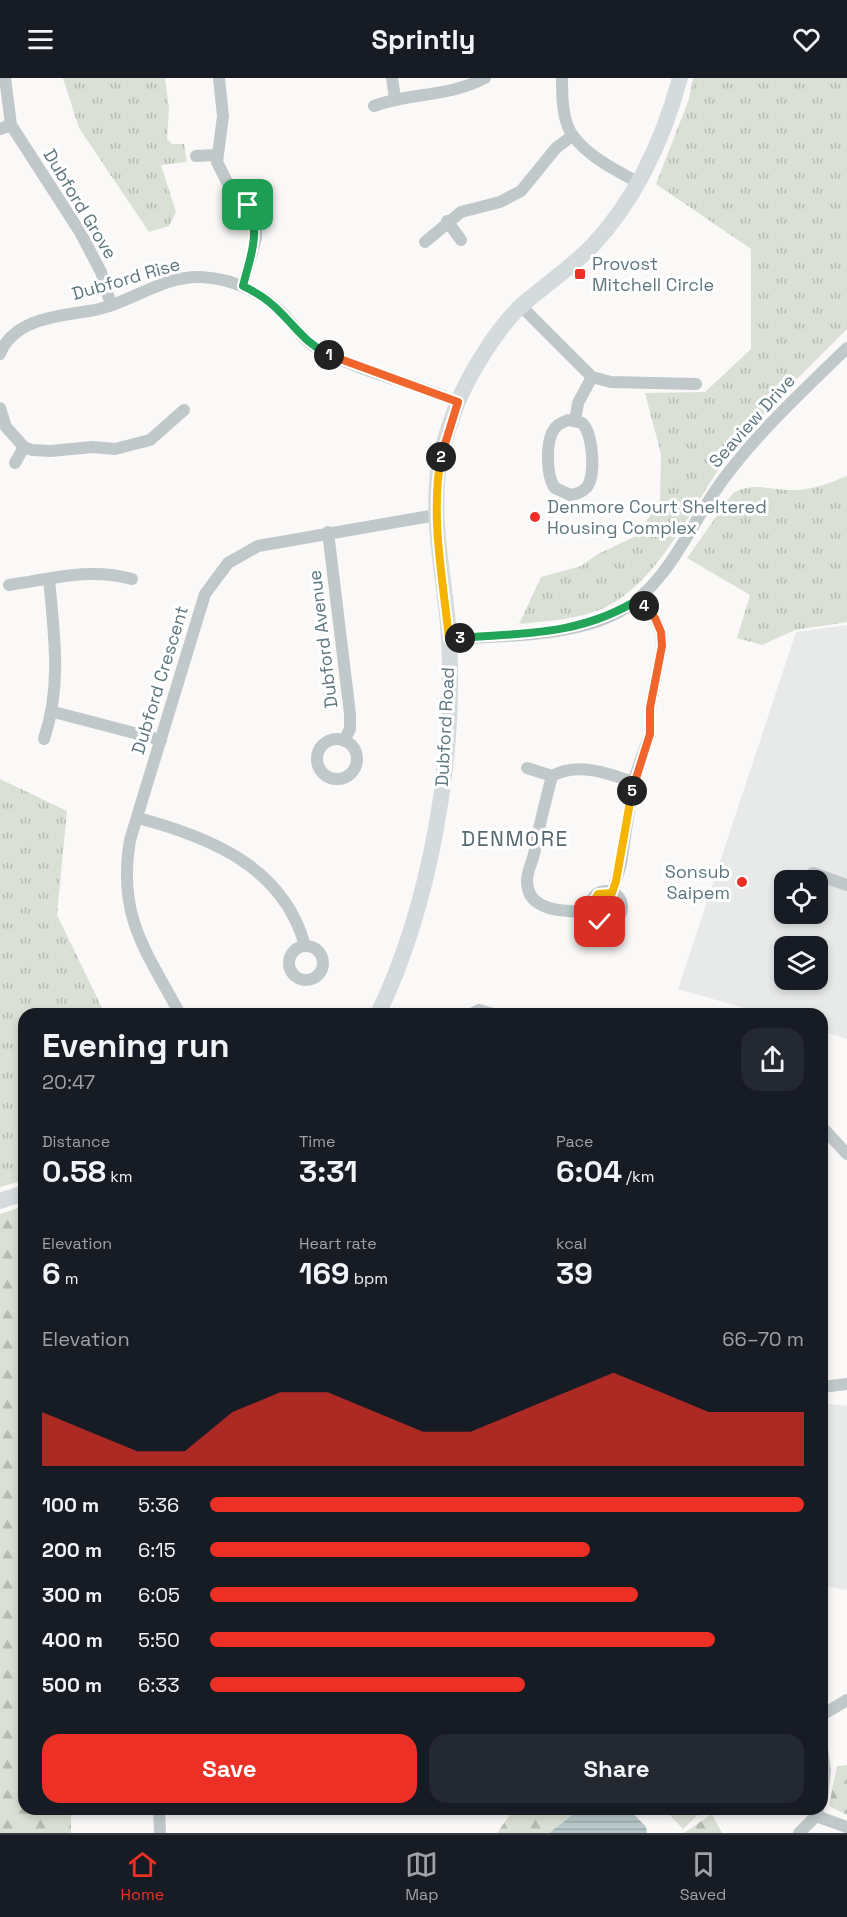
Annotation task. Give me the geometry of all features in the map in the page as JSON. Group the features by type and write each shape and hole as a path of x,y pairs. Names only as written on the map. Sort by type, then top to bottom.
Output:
{"street":[{"name":"Dubford Grove","path":"5,78 6,127 80,232 100,272 111,305"},
{"path":"219,78 223,116 216,155 217,162 229,186 248,205 254,217 256,238 243,286"},
{"path":"392,78 395,98"},
{"path":"374,105 395,98 441,94 485,78"},
{"path":"562,78 563,105 572,136 597,157 639,183"},
{"name":"Dubford Road","path":"381,1008 409,940 439,812 448,705 449,639 436,515 437,481 458,402 489,348 521,306 592,245 619,215 639,183 671,109 680,78"},
{"path":"425,242 447,221 461,212 500,202 521,191 556,147 572,136"},
{"path":"196,156 216,155"},
{"path":"447,221 460,240"},
{"name":"Dubford Rise","path":"1,349 23,327 40,320 93,311 183,278 202,278 243,286 261,295 282,313 304,340 318,350 458,402"},
{"path":"521,306 592,377 612,382 696,384"},
{"name":"Seaview Drive","path":"449,639 581,627 617,613 639,599 662,572 716,488 751,444 847,348"},
{"path":"575,421 578,403 592,377"},
{"path":"0,408 6,427 24,447 32,450 92,447 115,449 150,440 184,410"},
{"path":"575,421 586,427 591,436 591,475 586,488 570,495 559,492 552,484 550,436 561,423 575,421"},
{"path":"15,464 24,447"},
{"name":"Dubford Crescent","path":"177,1008 138,939 129,913 126,864 205,594 228,563 258,546 436,515"},
{"name":"Dubford Avenue","path":"328,532 350,714 350,729 344,741"},
{"path":"114,574 117,560"},
{"path":"9,585 84,572 114,574 132,579"},
{"path":"44,739 54,712 55,648 49,579"},
{"path":"612,893 621,864 633,782 650,734 650,708 662,646 661,632 655,618 639,599"},
{"path":"54,712 161,740"},
{"path":"527,768 552,776 563,770 606,772 633,782"},
{"path":"552,776 536,837 535,852 529,865 527,883 531,896 539,904 551,909 572,912 591,911"},
{"path":"138,818 206,838 243,860 277,891 298,921 305,946"},
{"path":"828,878 847,885"},
{"path":"602,892 612,893 622,905 616,920 609,923 600,922 591,911 594,897 602,892"},
{"path":"828,1133 847,1154"},
{"path":"0,1201 18,1195"},
{"path":"828,1386 847,1384"},
{"path":"828,1711 847,1700"},
{"path":"159,1815 160,1833"},
{"path":"799,1833 814,1815"},
{"path":"823,1815 847,1827"}],"shaded area":[{"path":"847,625 847,1039 828,1033 828,1008 744,1008 678,989 796,632"},
{"path":"828,1404 847,1406 847,1590 828,1587"},
{"path":"572,1815 635,1815 646,1827 647,1833 549,1833"}],"green space":[{"path":"63,78 165,78 169,108 167,139 172,144 184,144 187,162 161,165 176,212 169,226 149,232 79,128"},
{"path":"693,78 847,78 847,329 769,408 740,441 713,478 671,544 638,583 620,599 599,610 559,620 519,624 541,577 581,566 596,555 638,535 660,499 661,454 645,393 705,392 751,349 751,249 656,184 689,99"},
{"path":"847,476 847,622 795,630 762,645 737,638 750,595 687,558 733,493 741,489 756,487 785,490 807,489"},
{"path":"0,779 67,811 57,915 102,1008 18,1008 18,1182 0,1187"},
{"path":"18,1208 18,1815 71,1815 71,1833 0,1833 0,1214"},
{"path":"847,1765 847,1815 829,1806 837,1766"},
{"path":"510,1815 572,1815 549,1833 497,1833"},
{"path":"670,1815 698,1815 683,1829"},
{"path":"713,1815 722,1833 684,1833"}],"place":[{"name":"Provost Mitchell Circle","path":"580,274"},
{"name":"Denmore Court Sheltered Housing Complex","path":"535,517"},
{"name":"Sonsub Saipem","path":"742,882"}],"district":[{"name":"DENMORE","path":"515,839"}],"route":[{"path":"248,205 254,217 256,238 243,286 261,295 282,313 304,340 318,350 458,402 443,450 437,481 436,515 449,639 581,627 617,613 639,599 655,618 661,632 662,646 650,708 650,734 644,757 633,782 621,864 612,893 602,892 592,901 591,911 600,922"}]}
